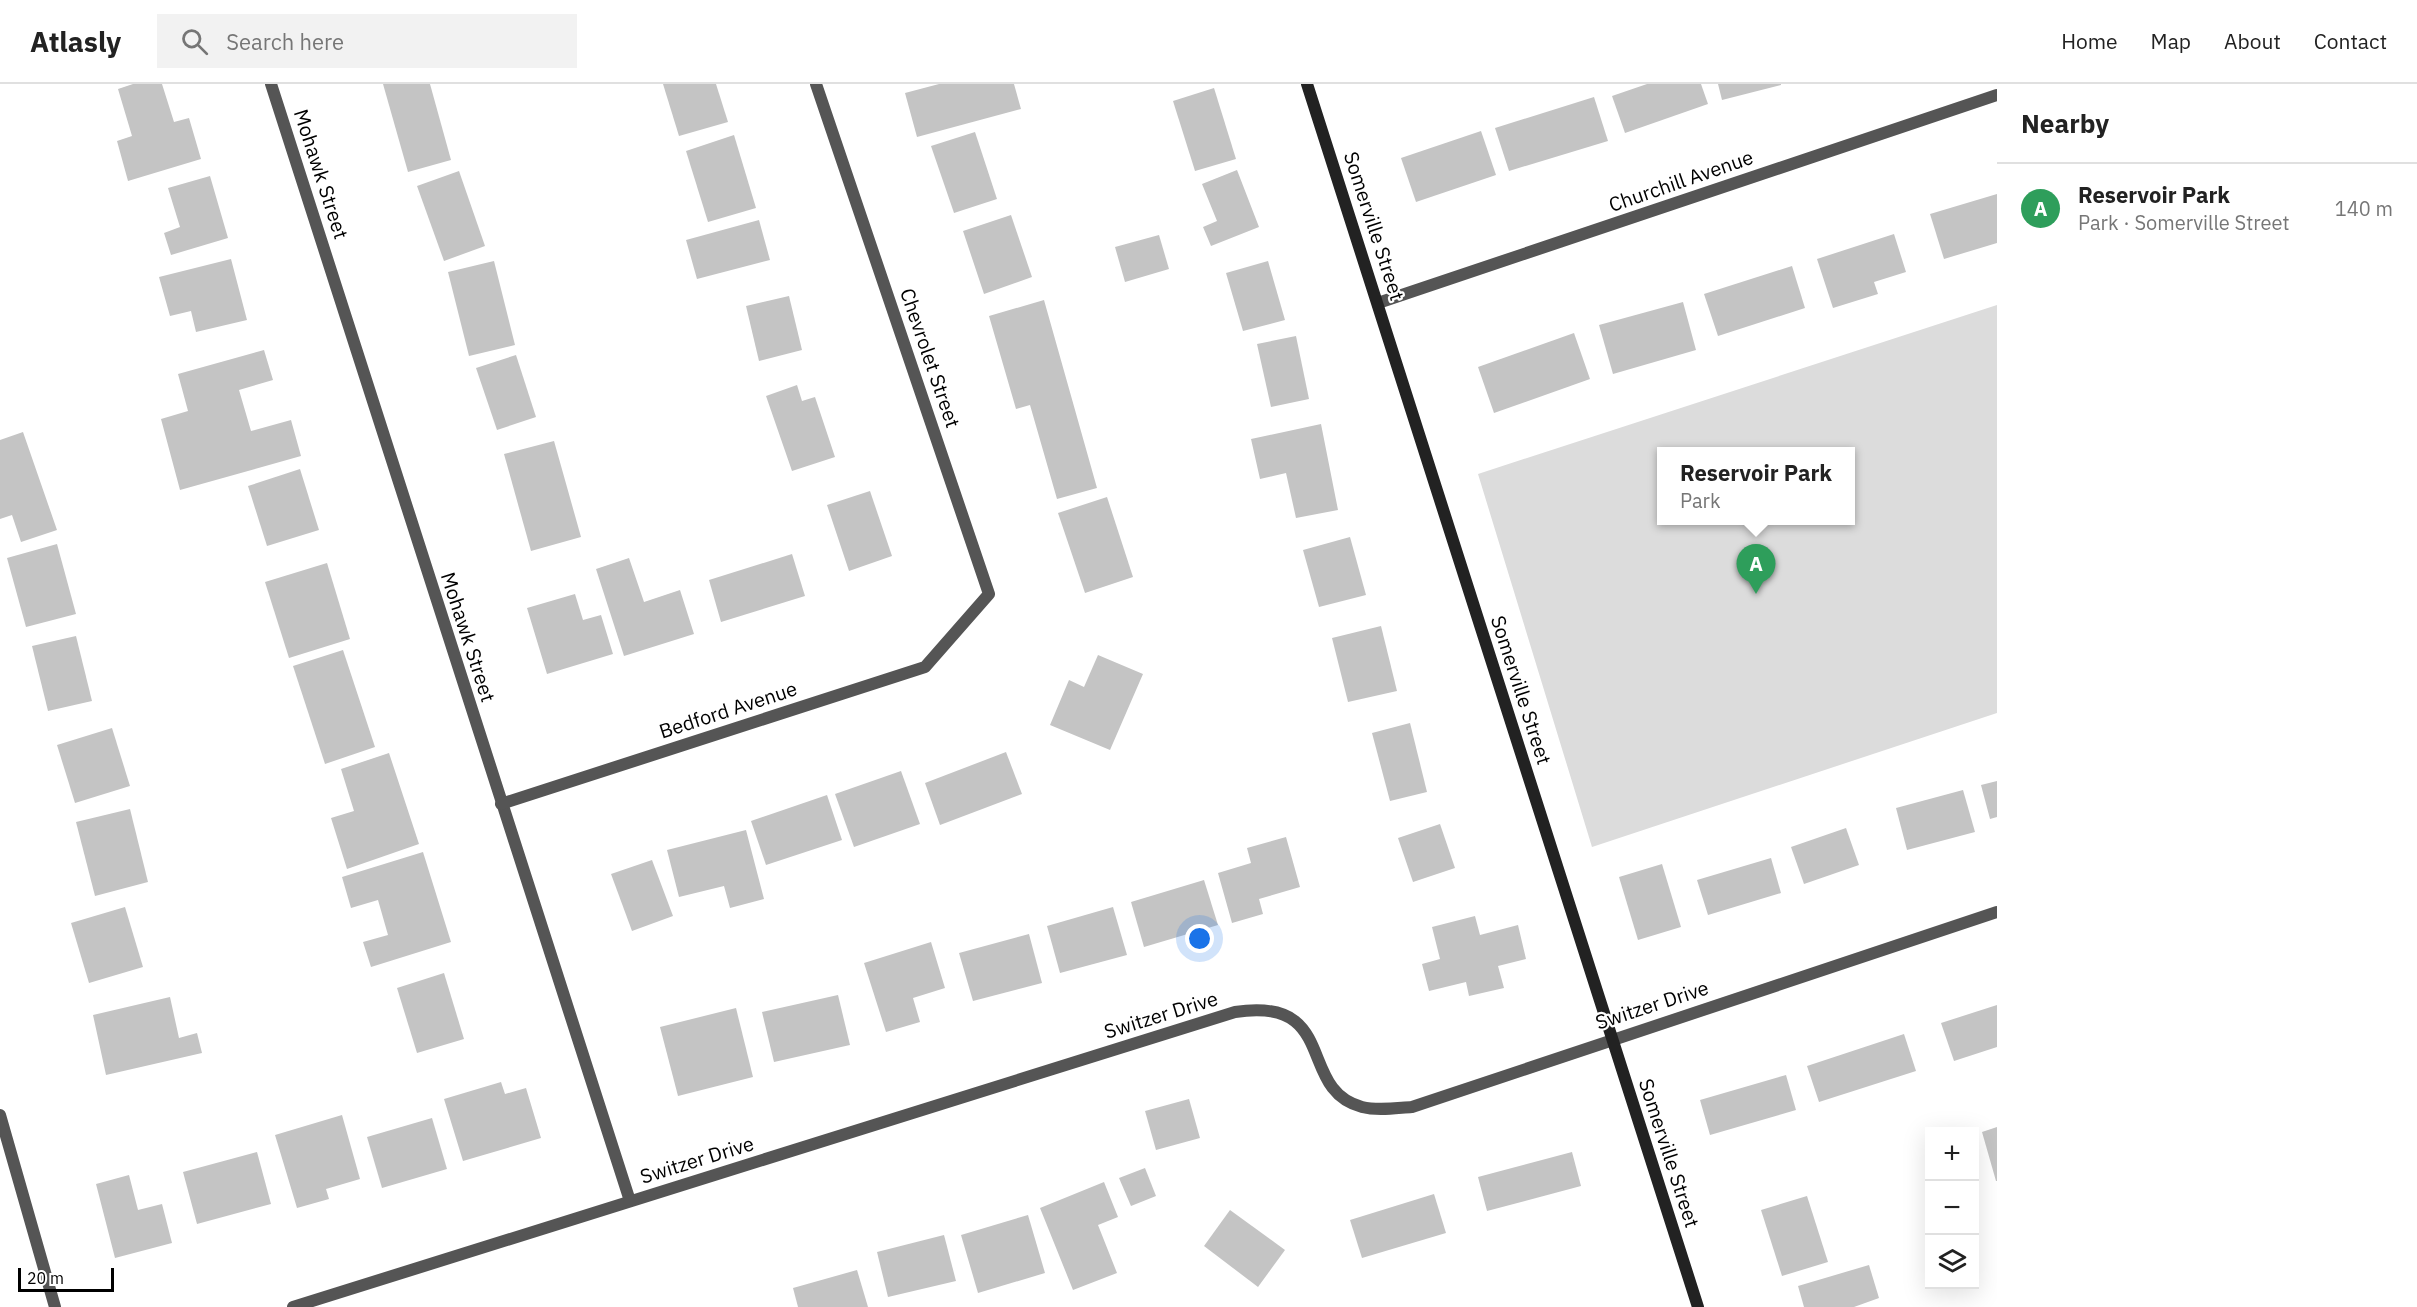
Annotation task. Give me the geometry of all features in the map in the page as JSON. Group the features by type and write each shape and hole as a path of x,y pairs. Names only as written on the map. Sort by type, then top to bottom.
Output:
{"street":[{"name":"Mohawk Street","path":"271,84 630,1201"},
{"name":"Chevrolet Street","path":"816,84 989,594 954,634"},
{"name":"Somerville Street","path":"1307,84 1698,1307"},
{"name":"Churchill Avenue","path":"1378,303 1997,95"},
{"name":"Bedford Avenue","path":"501,804 925,667 954,634"},
{"name":"Switzer Drive","path":"293,1307 1235,1012 1267,1010 1296,1021 1313,1043 1327,1081 1335,1093 1362,1107 1383,1109 1412,1107 1997,912"},
{"path":"0,1115 55,1307"}],"shaded area":[{"path":"1997,305 1997,713 1592,847 1478,474"}],"building":[{"path":"133,84 162,84 174,122 189,118 201,159 128,181 117,141 132,136 118,89"},
{"path":"383,84 430,84 451,160 408,172"},
{"path":"663,84 716,84 728,122 679,136"},
{"path":"939,84 1014,84 1021,109 917,137 905,93"},
{"path":"1647,84 1701,84 1708,104 1625,133 1612,96"},
{"path":"1718,84 1781,84 1781,85 1722,100"},
{"path":"1214,88 1236,159 1195,171 1173,101"},
{"path":"1594,97 1608,141 1509,171 1495,128"},
{"path":"1481,131 1496,175 1416,202 1401,158"},
{"path":"975,132 997,199 954,213 931,146"},
{"path":"734,135 756,208 708,222 686,151"},
{"path":"1237,170 1259,227 1211,246 1203,227 1217,221 1202,184"},
{"path":"459,171 485,246 444,261 417,186"},
{"path":"210,176 228,238 171,255 164,233 180,227 168,188"},
{"path":"1997,194 1997,243 1944,259 1930,214"},
{"path":"1011,215 1032,277 984,294 963,231"},
{"path":"759,220 770,260 697,279 686,240"},
{"path":"1894,234 1906,272 1874,282 1878,294 1833,308 1817,259"},
{"path":"1159,235 1169,269 1125,282 1115,247"},
{"path":"231,259 247,320 196,332 191,311 170,316 159,277"},
{"path":"494,261 515,345 469,356 448,272"},
{"path":"1268,261 1285,320 1243,331 1226,273"},
{"path":"1792,266 1805,308 1718,336 1704,294"},
{"path":"789,296 802,350 759,361 746,306"},
{"path":"1044,300 1097,488 1057,499 1030,405 1016,409 989,316"},
{"path":"1683,302 1696,350 1613,374 1599,325"},
{"path":"1574,333 1590,379 1494,413 1478,367"},
{"path":"1296,336 1309,399 1271,407 1257,344"},
{"path":"264,350 273,380 239,390 251,431 291,420 301,456 180,490 161,419 188,411 178,374"},
{"path":"516,355 536,417 497,430 476,368"},
{"path":"797,385 802,401 815,397 835,457 792,471 766,396"},
{"path":"1321,424 1338,510 1296,518 1286,473 1260,479 1251,439"},
{"path":"23,432 57,530 21,542 12,515 0,519 0,440"},
{"path":"554,441 581,537 531,551 504,454"},
{"path":"300,469 319,530 267,546 248,486"},
{"path":"870,491 892,556 849,571 827,505"},
{"path":"1107,497 1133,577 1085,593 1058,513"},
{"path":"1350,537 1366,595 1319,607 1303,550"},
{"path":"57,544 76,614 26,627 7,558"},
{"path":"792,554 805,596 721,622 709,580"},
{"path":"629,558 644,602 680,590 694,634 624,656 596,569"},
{"path":"327,563 350,639 289,658 265,582"},
{"path":"575,594 583,620 601,615 613,654 547,674 527,608"},
{"path":"1381,626 1397,691 1348,702 1332,638"},
{"path":"76,636 92,701 48,711 32,646"},
{"path":"343,650 375,747 325,764 293,666"},
{"path":"1098,655 1143,674 1110,750 1050,725 1069,680 1084,687"},
{"path":"1410,723 1427,792 1390,801 1372,733"},
{"path":"112,728 130,786 75,803 57,745"},
{"path":"1006,752 1022,794 940,825 925,783"},
{"path":"389,753 419,844 347,869 331,818 354,811 341,769"},
{"path":"901,771 920,824 854,847 835,794"},
{"path":"1997,781 1997,817 1990,819 1981,785"},
{"path":"1963,790 1975,832 1907,850 1896,808"},
{"path":"827,795 842,840 766,865 751,821"},
{"path":"130,809 148,882 95,896 76,822"},
{"path":"1440,824 1455,868 1413,882 1398,838"},
{"path":"1846,828 1859,865 1804,884 1791,847"},
{"path":"746,830 764,899 730,908 724,886 679,897 667,850"},
{"path":"1286,837 1300,887 1259,899 1263,914 1232,923 1218,873 1251,863 1247,848"},
{"path":"423,852 451,942 371,967 363,942 388,935 378,900 351,908 342,877"},
{"path":"1771,858 1781,893 1708,915 1697,880"},
{"path":"652,860 673,916 632,931 611,874"},
{"path":"1662,864 1681,927 1638,940 1619,877"},
{"path":"1204,880 1218,925 1144,947 1131,902"},
{"path":"125,907 143,967 89,983 71,923"},
{"path":"1113,907 1127,955 1060,973 1047,926"},
{"path":"1475,916 1480,935 1518,925 1526,959 1498,966 1504,988 1469,996 1466,982 1429,991 1422,964 1440,959 1432,927"},
{"path":"1029,934 1042,983 973,1001 959,953"},
{"path":"931,942 945,988 913,998 920,1022 886,1032 864,963"},
{"path":"444,973 464,1039 417,1053 397,988"},
{"path":"838,995 850,1045 774,1062 762,1012"},
{"path":"170,997 179,1038 197,1033 202,1053 106,1075 93,1015"},
{"path":"1997,1005 1997,1047 1954,1061 1941,1023"},
{"path":"736,1008 753,1077 678,1096 660,1027"},
{"path":"1904,1034 1916,1071 1819,1102 1807,1066"},
{"path":"1786,1075 1796,1110 1710,1135 1700,1100"},
{"path":"501,1082 505,1094 526,1088 541,1138 463,1161 444,1099"},
{"path":"1189,1099 1200,1138 1156,1150 1145,1111"},
{"path":"342,1115 360,1179 326,1189 329,1199 297,1208 275,1135"},
{"path":"432,1118 447,1169 382,1188 367,1137"},
{"path":"1997,1127 1997,1181 1996,1181 1982,1132"},
{"path":"257,1152 271,1204 197,1224 183,1172"},
{"path":"1572,1152 1581,1186 1487,1211 1478,1177"},
{"path":"1145,1168 1156,1196 1131,1206 1119,1178"},
{"path":"129,1175 138,1210 162,1204 172,1243 115,1258 96,1184"},
{"path":"1104,1182 1118,1217 1098,1225 1117,1273 1073,1290 1040,1208"},
{"path":"1434,1194 1446,1233 1362,1258 1350,1220"},
{"path":"1807,1196 1828,1262 1782,1276 1761,1210"},
{"path":"1230,1210 1285,1250 1258,1287 1204,1246"},
{"path":"1028,1215 1045,1273 978,1293 961,1235"},
{"path":"944,1235 956,1281 888,1297 877,1252"},
{"path":"1869,1265 1879,1298 1854,1307 1804,1307 1798,1286"},
{"path":"857,1270 868,1307 798,1307 793,1288"}],"place":[{"name":"Reservoir Park","path":"1756,594"}]}
